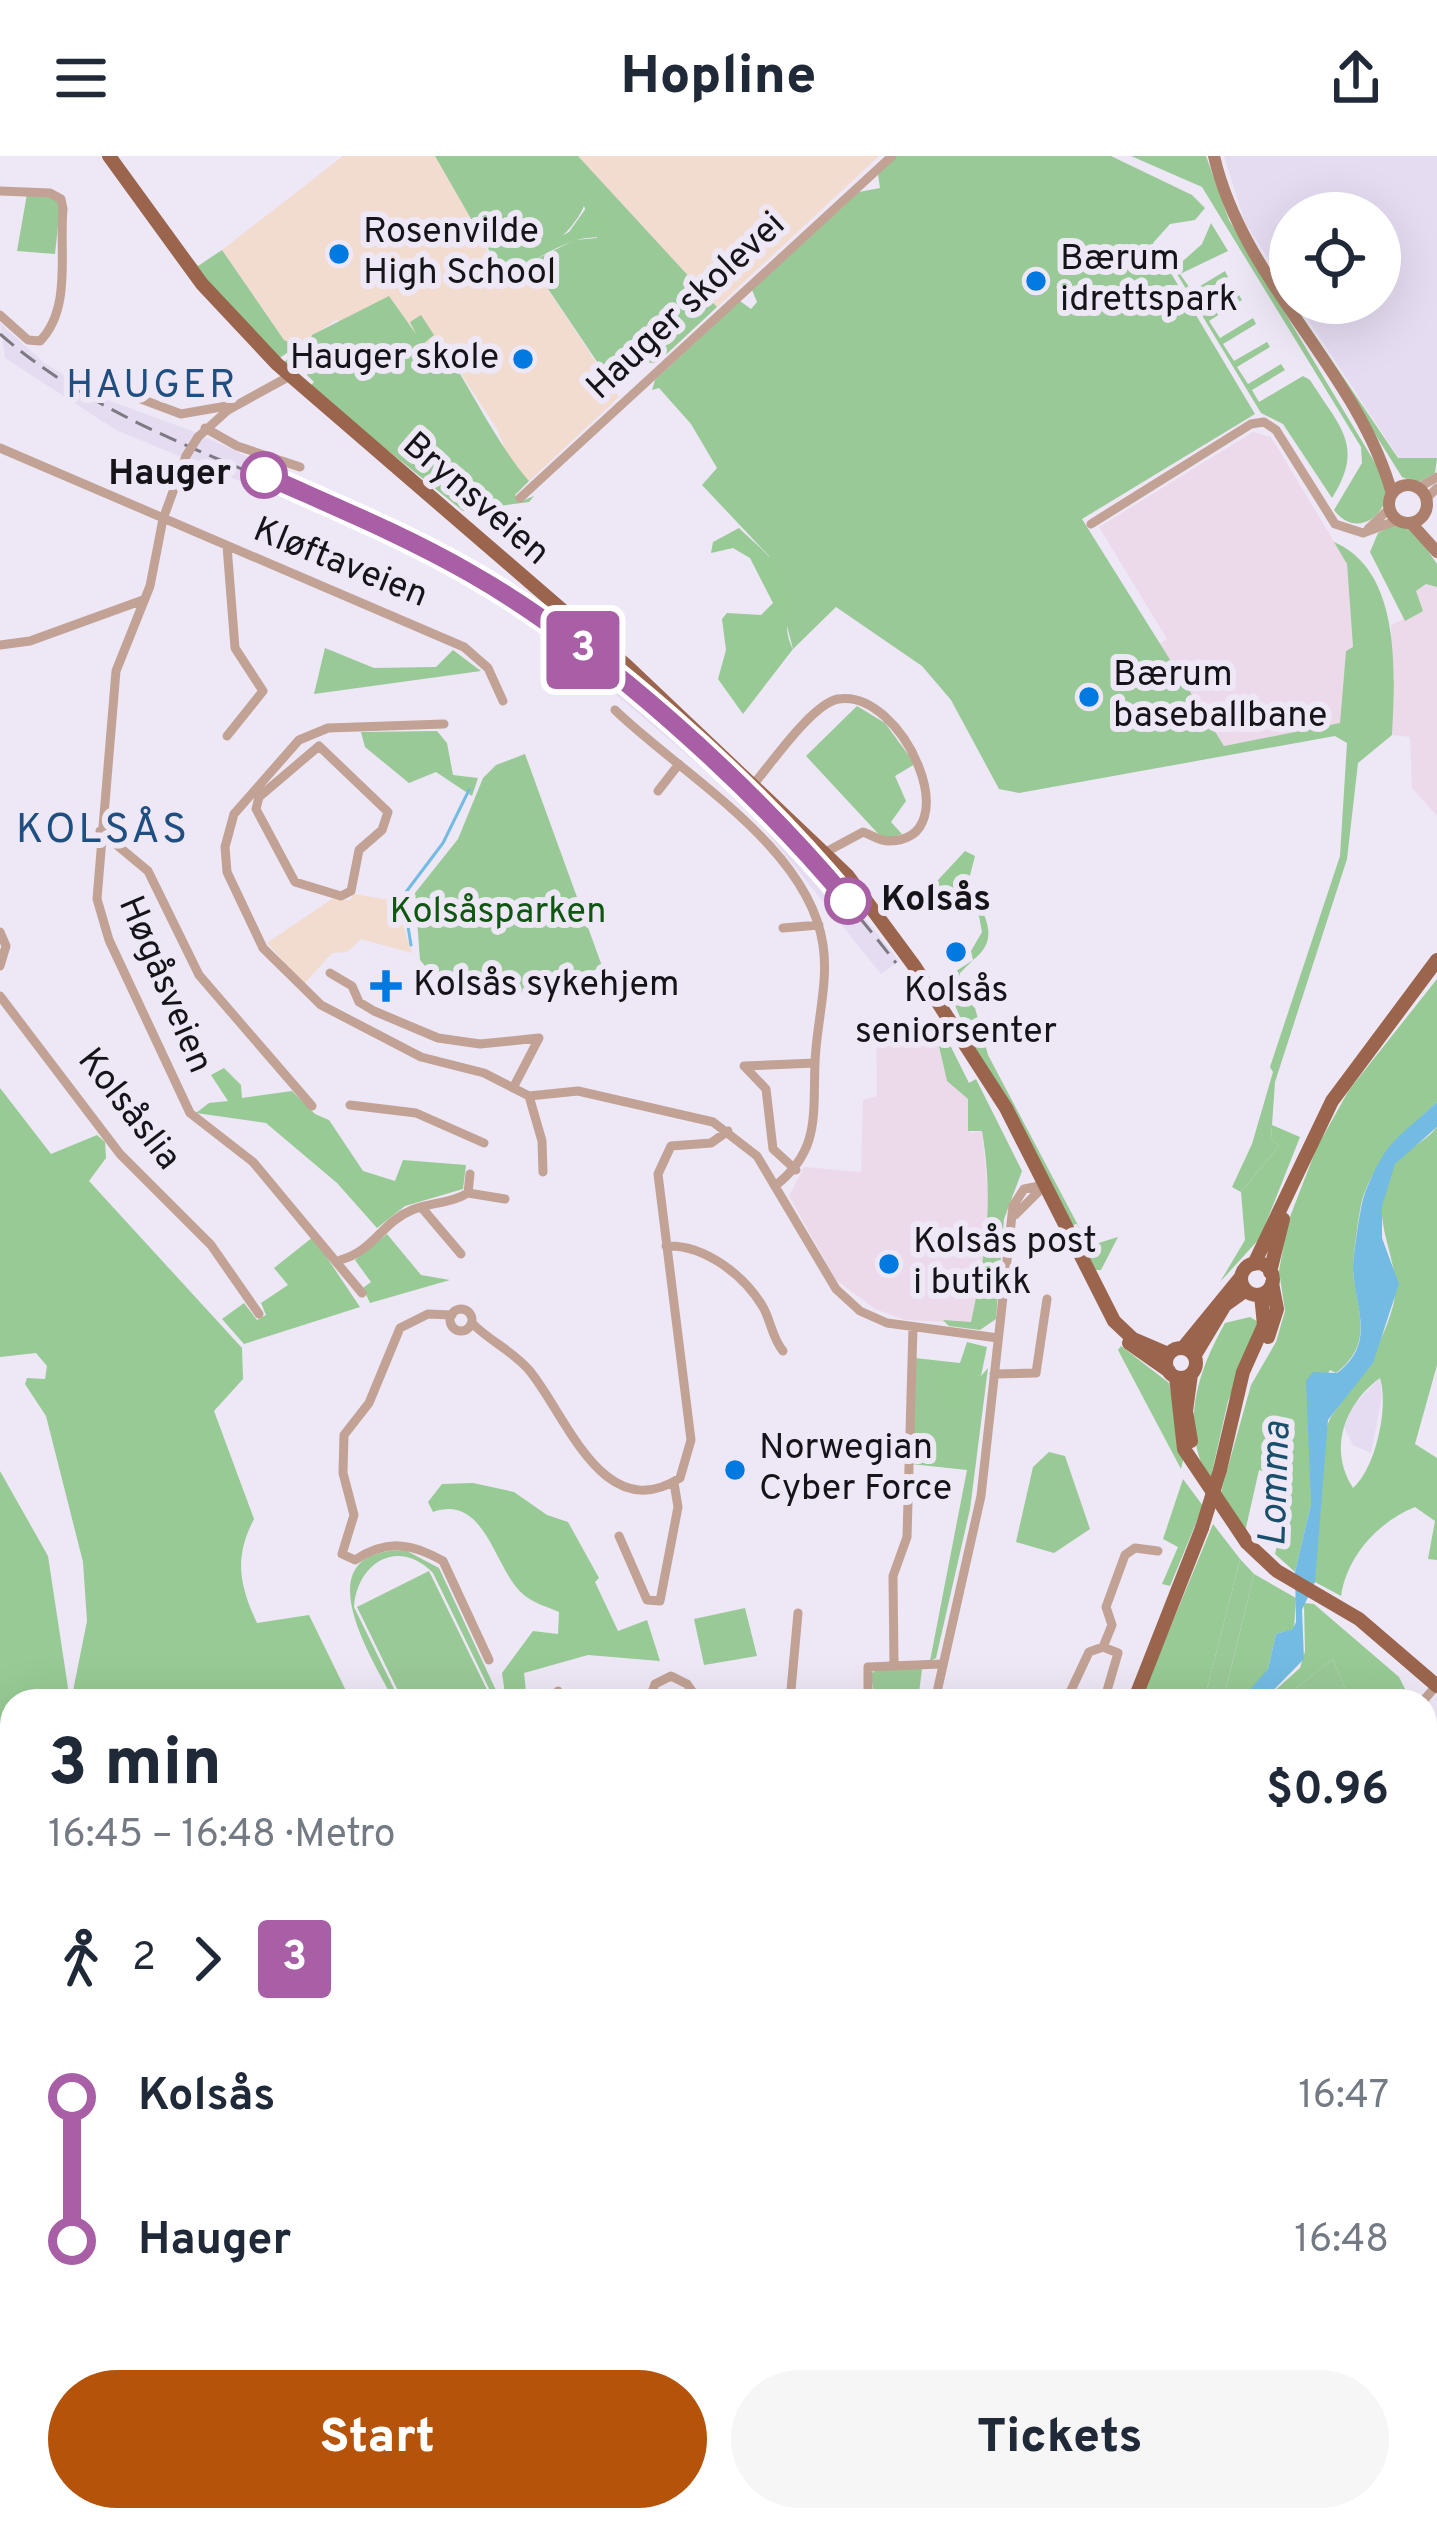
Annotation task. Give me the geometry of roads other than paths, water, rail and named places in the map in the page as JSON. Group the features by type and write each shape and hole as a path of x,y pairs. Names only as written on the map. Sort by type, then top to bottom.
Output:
{"main road":[{"name":"Brynsveien","path":"109,156 202,284 290,376 499,561 627,666 826,852 915,967 997,1097 1102,1314 1132,1347 1179,1374"},
{"path":"1214,156 1252,248 1374,447 1398,511 1437,552"},
{"path":"1374,447 1419,496 1437,552"},
{"path":"1398,511 1419,496"},
{"path":"1398,511 1419,496"},
{"path":"1139,1689 1202,1528 1264,1325 1254,1264 1341,1086 1437,961"},
{"path":"1258,1283 1296,1175"},
{"name":"Brynsveien","path":"1040,1187 1114,1322 1133,1339 1182,1352"},
{"path":"1258,1283 1218,1298 1182,1352 1182,1442 1206,1485 1272,1567 1323,1597 1398,1652 1430,1689"},
{"path":"1179,1374 1182,1352"}],"street":[{"name":"Hauger skolevei","path":"520,498 892,156"},
{"path":"0,191 50,193 61,199 63,209 61,302 47,335 32,342 0,315"},
{"name":"Høgåsveien","path":"290,376 238,404 201,433 186,456 163,519 143,600 116,671 96,880 101,918 183,1100 198,1122 253,1162 340,1260 362,1293"},
{"name":"Høgåsveien","path":"141,399 181,414 238,404"},
{"path":"1091,524 1251,424 1264,422 1276,430 1336,524 1351,532 1366,531 1398,511"},
{"path":"201,433 300,467"},
{"name":"Kløftaveien","path":"0,448 464,646 488,668 503,701"},
{"path":"1419,496 1437,477"},
{"path":"1419,496 1437,488"},
{"path":"226,546 235,648 263,691 227,736"},
{"path":"0,645 30,640 143,600"},
{"path":"753,785 812,715 832,701 857,701 890,723 925,773 926,798 919,823 901,839 881,840 863,832 826,852"},
{"path":"615,710 761,838 803,891 819,925 824,957 812,1131 796,1170 775,1186"},
{"path":"444,724 310,733 271,766 230,824 227,872 252,931 288,978 341,1017 421,1057 484,1073 529,1096 562,1089 598,1095 675,1110 728,1131 757,1156 836,1289 872,1318 998,1338"},
{"path":"310,733 388,812 382,830 359,850 352,891 340,896 295,882 255,803 320,746"},
{"path":"658,791 679,764"},
{"path":"100,831 148,871 199,975 312,1106"},
{"path":"783,928 819,925"},
{"path":"0,932 7,946 0,966"},
{"path":"330,973 374,1011 438,1038 480,1044 539,1038 513,1088"},
{"name":"Kolsåslia","path":"0,996 120,1154 211,1245 259,1314"},
{"path":"796,1170 775,1154 766,1089 744,1066 814,1063"},
{"path":"529,1096 542,1141 544,1172"},
{"path":"350,1105 416,1113 484,1143"},
{"path":"489,1660 443,1561 400,1544 373,1549 356,1560 342,1554 354,1515 343,1473 344,1435 370,1403 393,1336 414,1318 447,1317 464,1309 474,1327 521,1360 576,1442 612,1482 645,1492 674,1483 687,1468 691,1440 658,1186 664,1152 678,1143 711,1143 728,1131"},
{"path":"468,1193 470,1174"},
{"path":"937,1689 981,1496 1016,1196 1040,1187"},
{"path":"340,1260 368,1250 392,1222 422,1208 468,1193 505,1198"},
{"path":"422,1208 460,1254"},
{"path":"666,1246 713,1258 740,1279 761,1303 783,1351"},
{"path":"994,1374 1036,1373 1047,1299"},
{"path":"447,1317 458,1330 474,1327"},
{"path":"894,1665 893,1576 907,1537 913,1328"},
{"path":"619,1537 647,1600 660,1601 678,1508 674,1483"},
{"path":"1103,1647 1112,1625 1106,1607 1125,1555 1136,1547 1158,1551"},
{"path":"791,1689 798,1613"},
{"path":"1072,1689 1089,1652 1103,1647 1118,1653 1108,1689"},
{"path":"868,1689 867,1669 940,1664"},
{"path":"653,1689 671,1676 691,1689"}],"water":[{"path":"1437,1102 1437,1127 1395,1164 1382,1206 1382,1238 1399,1284 1373,1363 1328,1420 1315,1582 1302,1610 1304,1659 1275,1689 1250,1689 1268,1669 1276,1634 1293,1629 1296,1622 1295,1572 1311,1504 1306,1381 1313,1372 1337,1373 1356,1350 1361,1326 1353,1265 1364,1196 1386,1151"}],"waterway":[{"path":"411,945 403,896 443,843 469,790"}],"railway":[{"path":"0,334 45,369 145,427 412,542 548,624 614,673 737,783 847,902 896,963"}],"metro line":[{"name":"3","path":"264,475 442,557 553,627 781,824 848,901"}],"place":[{"name":"Rosenvilde High School","path":"339,254"},
{"name":"Bærum idrettspark","path":"1036,281"},
{"name":"Hauger skole","path":"523,359"},
{"name":"Hauger","path":"264,475"},
{"name":"Bærum baseballbane","path":"1089,697"},
{"name":"Kolsås","path":"848,901"},
{"name":"Kolsås seniorsenter","path":"956,952"},
{"name":"Kolsås sykehjem","path":"386,986"},
{"name":"Kolsås post i butikk","path":"889,1264"},
{"name":"Norwegian Cyber Force","path":"735,1470"}],"district":[{"name":"HAUGER","path":"152,387"},
{"name":"KOLSÅS","path":"103,831"}],"park label":[{"name":"Kolsåsparken","path":"498,913"}],"water label":[{"name":"Lomma","path":"1277,1484"}]}
